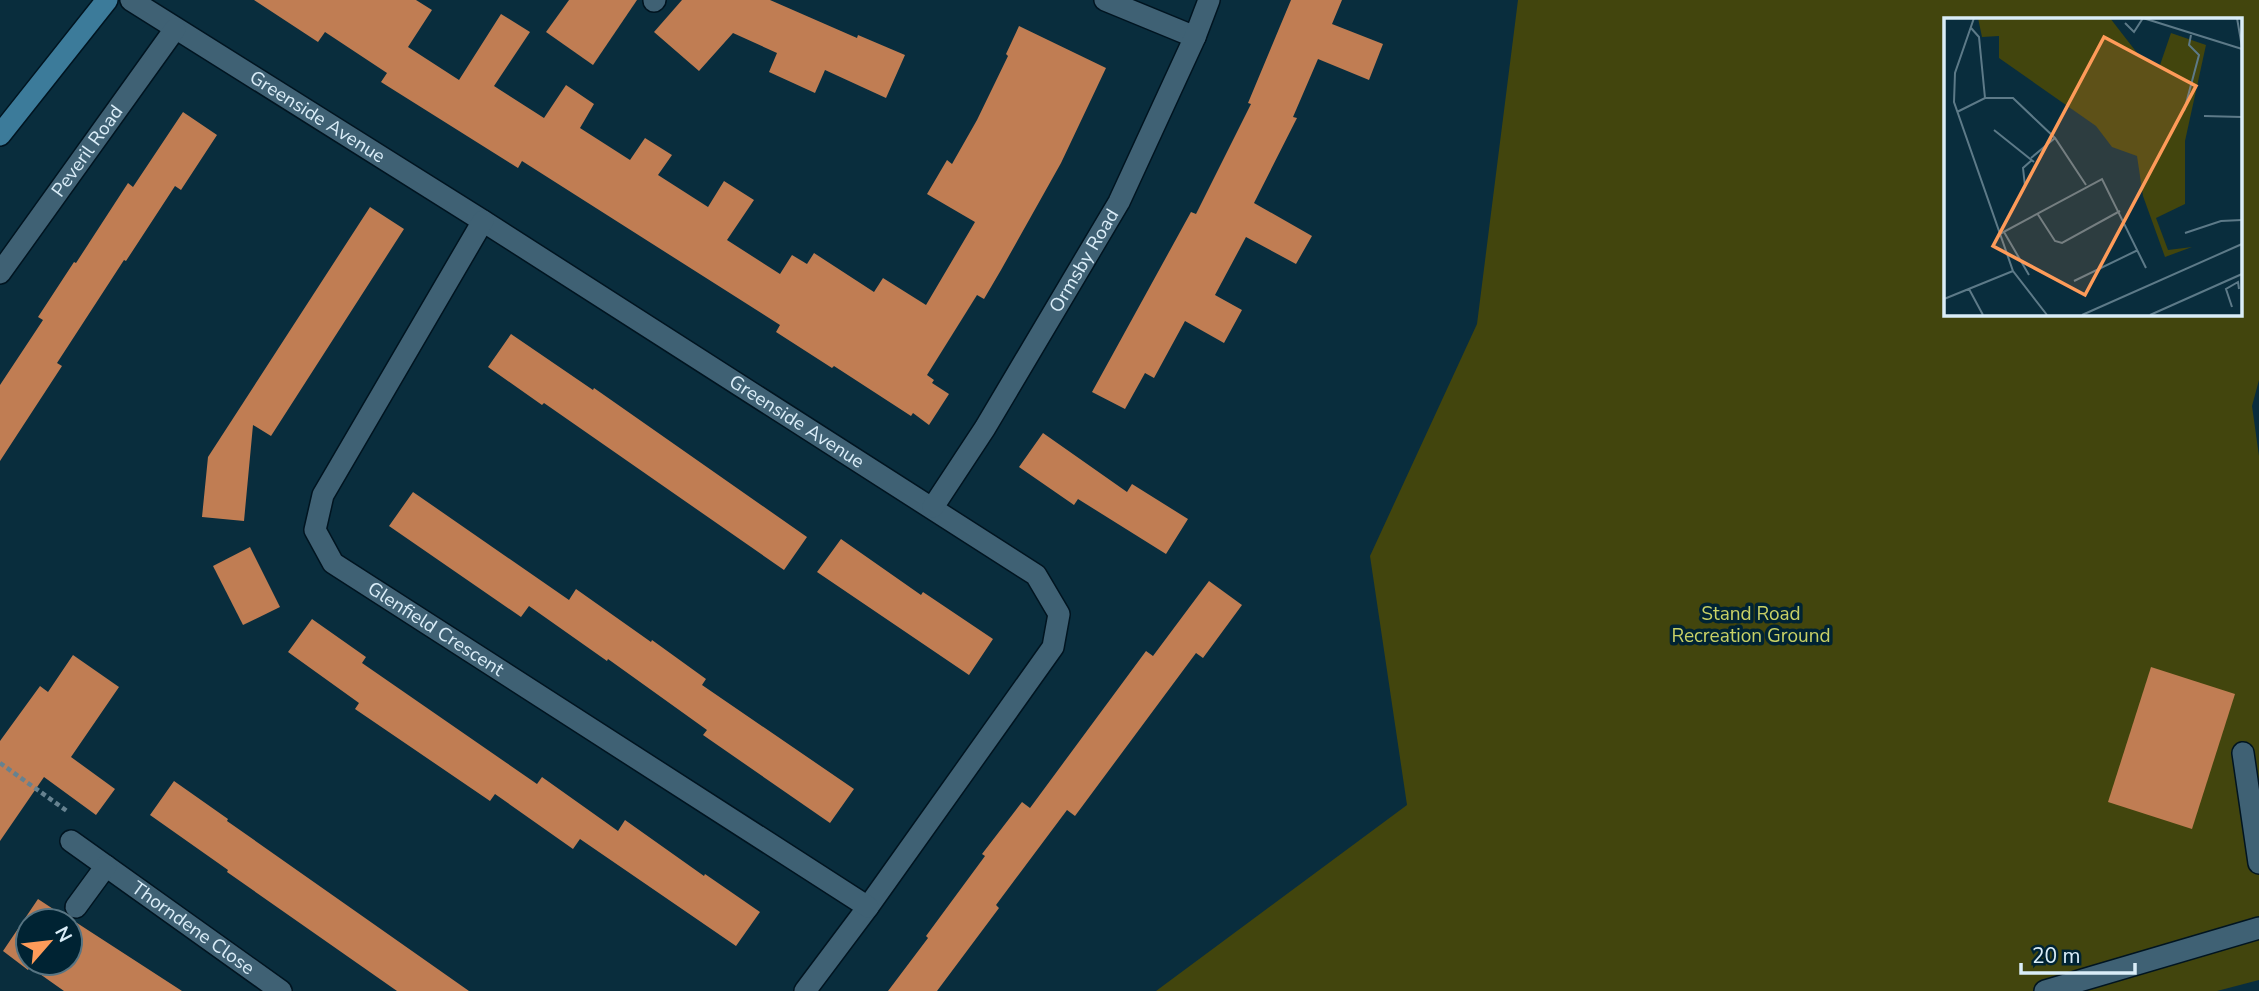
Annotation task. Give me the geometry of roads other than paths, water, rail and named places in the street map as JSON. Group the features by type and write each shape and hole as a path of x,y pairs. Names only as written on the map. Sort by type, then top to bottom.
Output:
{"street":[{"path":"0,135 107,0"},
{"name":"Greenside Avenue","path":"131,0 1036,575 1059,614 1054,647 868,908 805,991"},
{"path":"1105,0 1195,37"},
{"name":"Ormsby Road","path":"933,508 985,428 1119,202 1195,37 1209,0"},
{"name":"Peveril Road","path":"0,273 175,29"},
{"name":"Glenfield Crescent","path":"483,222 323,495 315,530 333,563 868,908"},
{"path":"2243,753 2259,863"},
{"name":"Thorndene Close","path":"72,842 281,991"},
{"path":"76,907 106,866"},
{"path":"2045,991 2259,928"}],"park label":[{"name":"Stand Road Recreation Ground","path":"1751,625"}]}
